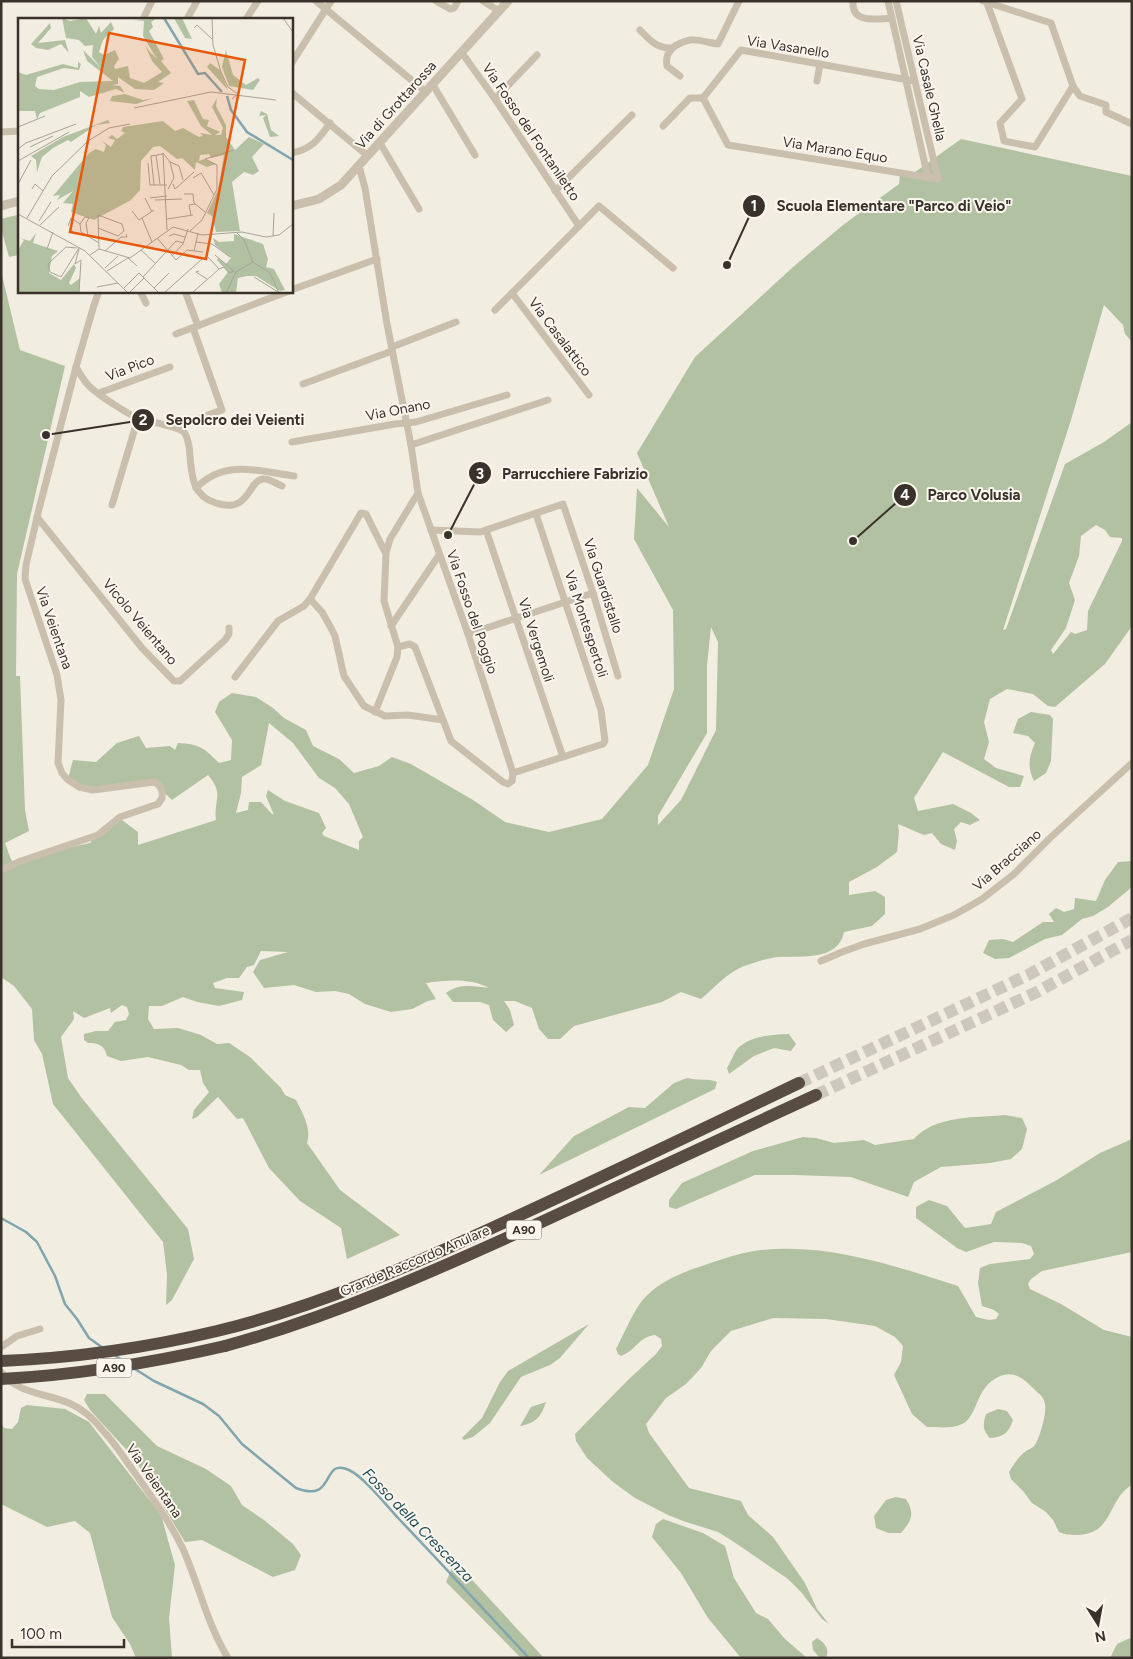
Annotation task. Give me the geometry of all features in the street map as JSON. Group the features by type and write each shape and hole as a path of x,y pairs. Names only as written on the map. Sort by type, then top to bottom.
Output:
{"highway":[{"name":"Grande Raccordo Anulare","path":"1,1361 114,1351 218,1331 302,1306 415,1262 581,1187 799,1083"},
{"name":"Grande Raccordo Anulare","path":"1,1379 114,1368 168,1359 225,1346 301,1324 396,1287 816,1095"}],"street":[{"path":"144,18 152,1"},
{"path":"188,18 198,1"},
{"path":"247,18 258,1"},
{"path":"316,1 430,89 476,155"},
{"path":"292,62 331,1"},
{"path":"436,1 450,9 454,8 458,1"},
{"path":"484,1 499,11"},
{"name":"Via di Grottarossa","path":"292,206 314,201 330,194 341,185 508,1"},
{"path":"640,30 654,44 664,48 692,40 718,44 740,1"},
{"path":"852,1 854,12 859,17 867,19 892,18"},
{"name":"Via Casale Ghella","path":"888,1 904,79 928,178"},
{"name":"Via Casale Ghella","path":"896,1 938,180"},
{"path":"985,2 1051,23 1072,86 1080,96 1106,105 1106,112 1132,124"},
{"path":"985,2 1022,99 1000,124 1004,142 1035,148 1072,86"},
{"path":"672,47 667,58 667,66 680,76"},
{"name":"Via Vasanello","path":"703,98 741,50 914,81"},
{"name":"Via Fosso del Fontaniletto","path":"462,53 579,226"},
{"path":"494,99 537,55"},
{"path":"817,81 820,64"},
{"path":"292,93 368,156"},
{"path":"663,126 690,98 703,98"},
{"name":"Via Marano Equo","path":"703,98 728,145 938,180"},
{"path":"555,192 632,115"},
{"path":"292,153 304,150 315,143 330,123"},
{"path":"1,132 18,131"},
{"path":"380,143 419,209"},
{"name":"Via Fosso del Poggio","path":"359,166 365,188 418,493 468,634 513,773"},
{"path":"1,206 18,201"},
{"name":"Via Fosso del Fontaniletto","path":"495,310 599,206 673,268"},
{"path":"292,290 377,259"},
{"name":"Via Veientana","path":"1,870 21,861 98,835 120,817 158,804 163,796 160,786 154,782 98,791 86,789 67,779 59,768 61,700 59,683 25,579 26,565 37,517 76,367 100,292"},
{"path":"141,292 146,302"},
{"path":"174,427 222,410 185,292"},
{"path":"176,334 287,292"},
{"name":"Via Casalattico","path":"512,293 589,395"},
{"path":"303,384 456,322"},
{"path":"76,367 86,382 138,418 182,430 186,436 196,488 200,495 208,500 230,506 239,503 257,481 261,479 266,479 282,486"},
{"name":"Via Pico","path":"100,393 170,367"},
{"name":"Via Onano","path":"292,442 416,422 507,395"},
{"path":"411,445 548,400"},
{"path":"112,504 138,418"},
{"path":"196,488 209,477 233,469 294,476"},
{"path":"374,712 397,657 398,647 384,601 386,553 390,539 418,493"},
{"name":"Via Guardistallo","path":"536,514 563,504 618,676"},
{"path":"236,677 278,621 304,606 310,599 361,513 366,514 386,553"},
{"path":"431,530 480,532 536,514"},
{"name":"Via Montespertoli","path":"536,514 601,710 605,742 563,757"},
{"name":"Vicolo Veientano","path":"37,517 142,648 174,682 180,681 225,640 230,628"},
{"name":"Via Vergemoli","path":"486,530 563,757"},
{"path":"391,626 439,555"},
{"path":"468,634 593,593"},
{"path":"310,599 322,612 335,636 345,678 363,704 374,712 385,716 408,715 443,720"},
{"path":"398,647 410,644 415,647 451,741 503,782 510,784 514,779 513,773 563,757"},
{"name":"Via Bracciano","path":"821,962 864,944 920,930 954,915 982,899 1014,874 1050,838 1132,763"},
{"path":"1,1347 17,1336 40,1328"},
{"name":"Via Veientana","path":"1,1372 25,1391 61,1400 75,1406 104,1431 150,1494 175,1533 190,1566 211,1624 228,1658"}],"green space":[{"path":"961,139 1132,176 1132,342 1125,334 1123,325 1104,305 1071,420 1003,630 1006,629 1065,464 1104,442 1132,422 1132,626 1105,664 1055,707 1048,706 1033,694 1007,689 990,699 984,722 989,742 984,759 996,768 1024,776 1020,787 1009,787 943,752 914,798 918,811 953,804 980,820 970,825 961,822 954,829 957,841 955,850 941,844 932,833 924,835 898,824 897,852 877,867 849,882 849,895 875,891 885,897 885,914 872,926 844,932 841,941 835,948 827,952 817,955 765,959 738,969 701,999 681,992 662,1002 574,1026 560,1039 548,1039 539,1029 532,1008 515,1001 504,1001 510,1010 514,1025 506,1032 493,1020 489,1005 480,1002 453,1002 446,993 461,986 489,988 466,981 426,983 436,999 412,1009 391,1012 365,1004 349,994 335,991 316,992 294,985 264,988 253,972 260,960 288,952 261,951 254,965 247,967 239,978 227,978 213,983 215,988 244,992 242,1000 219,1006 183,997 162,1006 149,1006 148,1019 154,1029 178,1028 201,1035 217,1044 229,1043 250,1057 281,1088 285,1095 296,1100 307,1126 307,1143 340,1190 400,1235 347,1259 341,1228 300,1201 269,1168 243,1118 237,1119 218,1097 197,1117 192,1119 194,1110 209,1092 203,1083 200,1070 189,1070 181,1065 148,1057 121,1061 107,1056 100,1045 88,1043 84,1040 84,1034 108,1031 115,1022 126,1020 129,1014 127,1007 122,1005 111,1013 110,1008 84,1018 73,1011 74,1019 61,1037 68,1078 81,1097 188,1229 194,1259 172,1300 166,1305 167,1274 163,1242 53,1104 42,1054 34,1040 32,1009 14,986 1,977 1,271 20,350 65,366 17,574 16,676 20,676 25,810 29,831 5,843 15,866 49,852 90,843 103,826 122,820 138,832 138,845 216,820 217,793 208,775 172,800 155,784 95,789 67,782 73,760 96,762 117,743 139,736 146,748 170,746 175,750 178,743 197,746 219,763 231,760 232,740 215,712 219,702 232,693 256,697 273,708 284,718 306,730 313,746 339,759 354,773 379,766 392,757 411,764 473,800 505,822 549,832 602,819 648,765 674,689 673,610 634,539 637,488 669,527 637,453 695,357 793,267 843,225 899,184 900,173 911,175","holes":["1096,525 1105,530 1110,537 1122,538 1122,541 1088,611 1087,630 1075,634 1071,632 1053,654 1051,650 1066,628 1075,600 1069,583 1079,556 1081,536","711,627 718,642 716,730 681,800 658,825 658,816 707,733 707,665","269,723 293,743 319,778 335,788 349,804 363,837 359,841 359,850 324,836 322,833 326,828 319,813 285,801 268,790 266,796 274,815 261,802 249,802 248,810 236,813 241,793 242,777 261,765"]},
{"path":"17,215 18,255 9,257 1,228 1,219"},
{"path":"1031,712 1050,715 1053,719 1051,761 1046,773 1034,781 1030,771 1030,762 1035,743 1028,736 1013,733 1018,719"},
{"path":"1132,861 1132,887 1108,907 1093,916 1082,919 1062,935 1045,939 1009,958 995,959 983,953 989,940 1003,939 1013,942 1043,922 1054,922 1049,914 1056,908 1064,912 1074,909 1075,898 1096,901 1105,880 1118,862"},
{"path":"789,1034 796,1044 791,1051 774,1048 754,1056 729,1074 727,1068 737,1049 744,1043 763,1036"},
{"path":"687,1078 717,1082 715,1089 539,1175 574,1136 629,1107 645,1108 674,1083"},
{"path":"1005,1115 1022,1118 1027,1129 1022,1149 1011,1159 990,1163 941,1167 914,1182 908,1197 851,1177 755,1175 676,1209 669,1207 669,1200 682,1183 753,1151 803,1137 834,1143 864,1140 875,1145 914,1139 923,1131 933,1126 956,1119"},
{"path":"1132,1139 1132,1252 1042,1271 1031,1279 1028,1284 1030,1289 1061,1304 1104,1330 1132,1337 1132,1485 1124,1491 1105,1522 1090,1533 1073,1535 1059,1532 1053,1520 1046,1512 1032,1503 1011,1479 1009,1472 1014,1463 1023,1453 1034,1446 1039,1437 1045,1408 1044,1400 1040,1394 1019,1377 1010,1374 1004,1375 998,1377 985,1388 971,1415 962,1424 949,1427 927,1427 912,1414 894,1375 901,1362 903,1346 895,1337 875,1326 826,1319 773,1318 731,1331 711,1351 701,1368 686,1384 666,1398 646,1424 649,1433 689,1488 741,1501 748,1515 773,1537 805,1583 817,1609 829,1624 822,1619 788,1579 718,1532 668,1515 635,1498 613,1482 587,1458 576,1441 575,1434 662,1346 661,1339 655,1335 645,1338 621,1356 616,1349 641,1302 661,1284 685,1272 734,1255 754,1251 805,1249 831,1252 883,1263 958,1286 976,1317 989,1320 996,1319 999,1314 982,1306 978,1283 980,1268 990,1264 1030,1259 1034,1254 1031,1246 1022,1243 994,1242 966,1252 957,1248 916,1218 916,1207 929,1200 947,1206 965,1228 991,1224 996,1212 1057,1180 1100,1153"},
{"path":"589,1324 560,1358 550,1365 521,1377 490,1423 473,1437 464,1440 462,1438 482,1418 500,1382 508,1371"},
{"path":"87,1394 105,1394 157,1446 206,1469 231,1486 242,1505 293,1544 301,1555 295,1570 273,1577 202,1540 185,1542 134,1458 90,1410 84,1400"},
{"path":"546,1402 542,1412 534,1421 520,1426 531,1407"},
{"path":"27,1405 65,1409 89,1422 161,1515 175,1565 169,1618 172,1658 136,1658 130,1644 112,1617 90,1533 75,1521 47,1527 1,1504 1,1423 4,1428 12,1429 18,1422 21,1408"},
{"path":"998,1409 1007,1411 1013,1420 1010,1428 1005,1433 990,1438 984,1430 986,1414"},
{"path":"896,1497 906,1499 909,1504 911,1517 908,1524 901,1533 888,1533 876,1528 874,1516 886,1500"},
{"path":"663,1519 703,1533 725,1546 734,1578 756,1613 768,1619 785,1639 807,1658 741,1658 708,1618 681,1573 652,1537 656,1524"},
{"path":"452,1568 463,1570 544,1658 521,1658 446,1582"},
{"path":"1132,1637 1132,1658 1110,1658 1117,1644"},
{"path":"817,1638 826,1646 826,1658 820,1658 813,1650 812,1642"}],"waterway":[{"name":"Fosso della Crescenza","path":"1,1218 26,1232 37,1242 55,1276 65,1304 89,1338 103,1348"},
{"name":"Fosso della Crescenza","path":"114,1355 124,1361"},
{"name":"Fosso della Crescenza","path":"135,1369 154,1381 203,1404 219,1416 242,1444 296,1488 309,1491 318,1490 323,1486 330,1474 340,1468 355,1474 375,1492 529,1658"}],"tunnel":[{"path":"799,1083 1028,975 1132,918"},
{"path":"816,1095 1037,992 1132,940"}],"place":[{"name":"Scuola Elementare \"Parco di Veio\"","path":"727,265"},
{"name":"Sepolcro dei Veienti","path":"46,435"},
{"name":"Parrucchiere Fabrizio","path":"448,535"},
{"name":"Parco Volusia","path":"853,541"}]}
